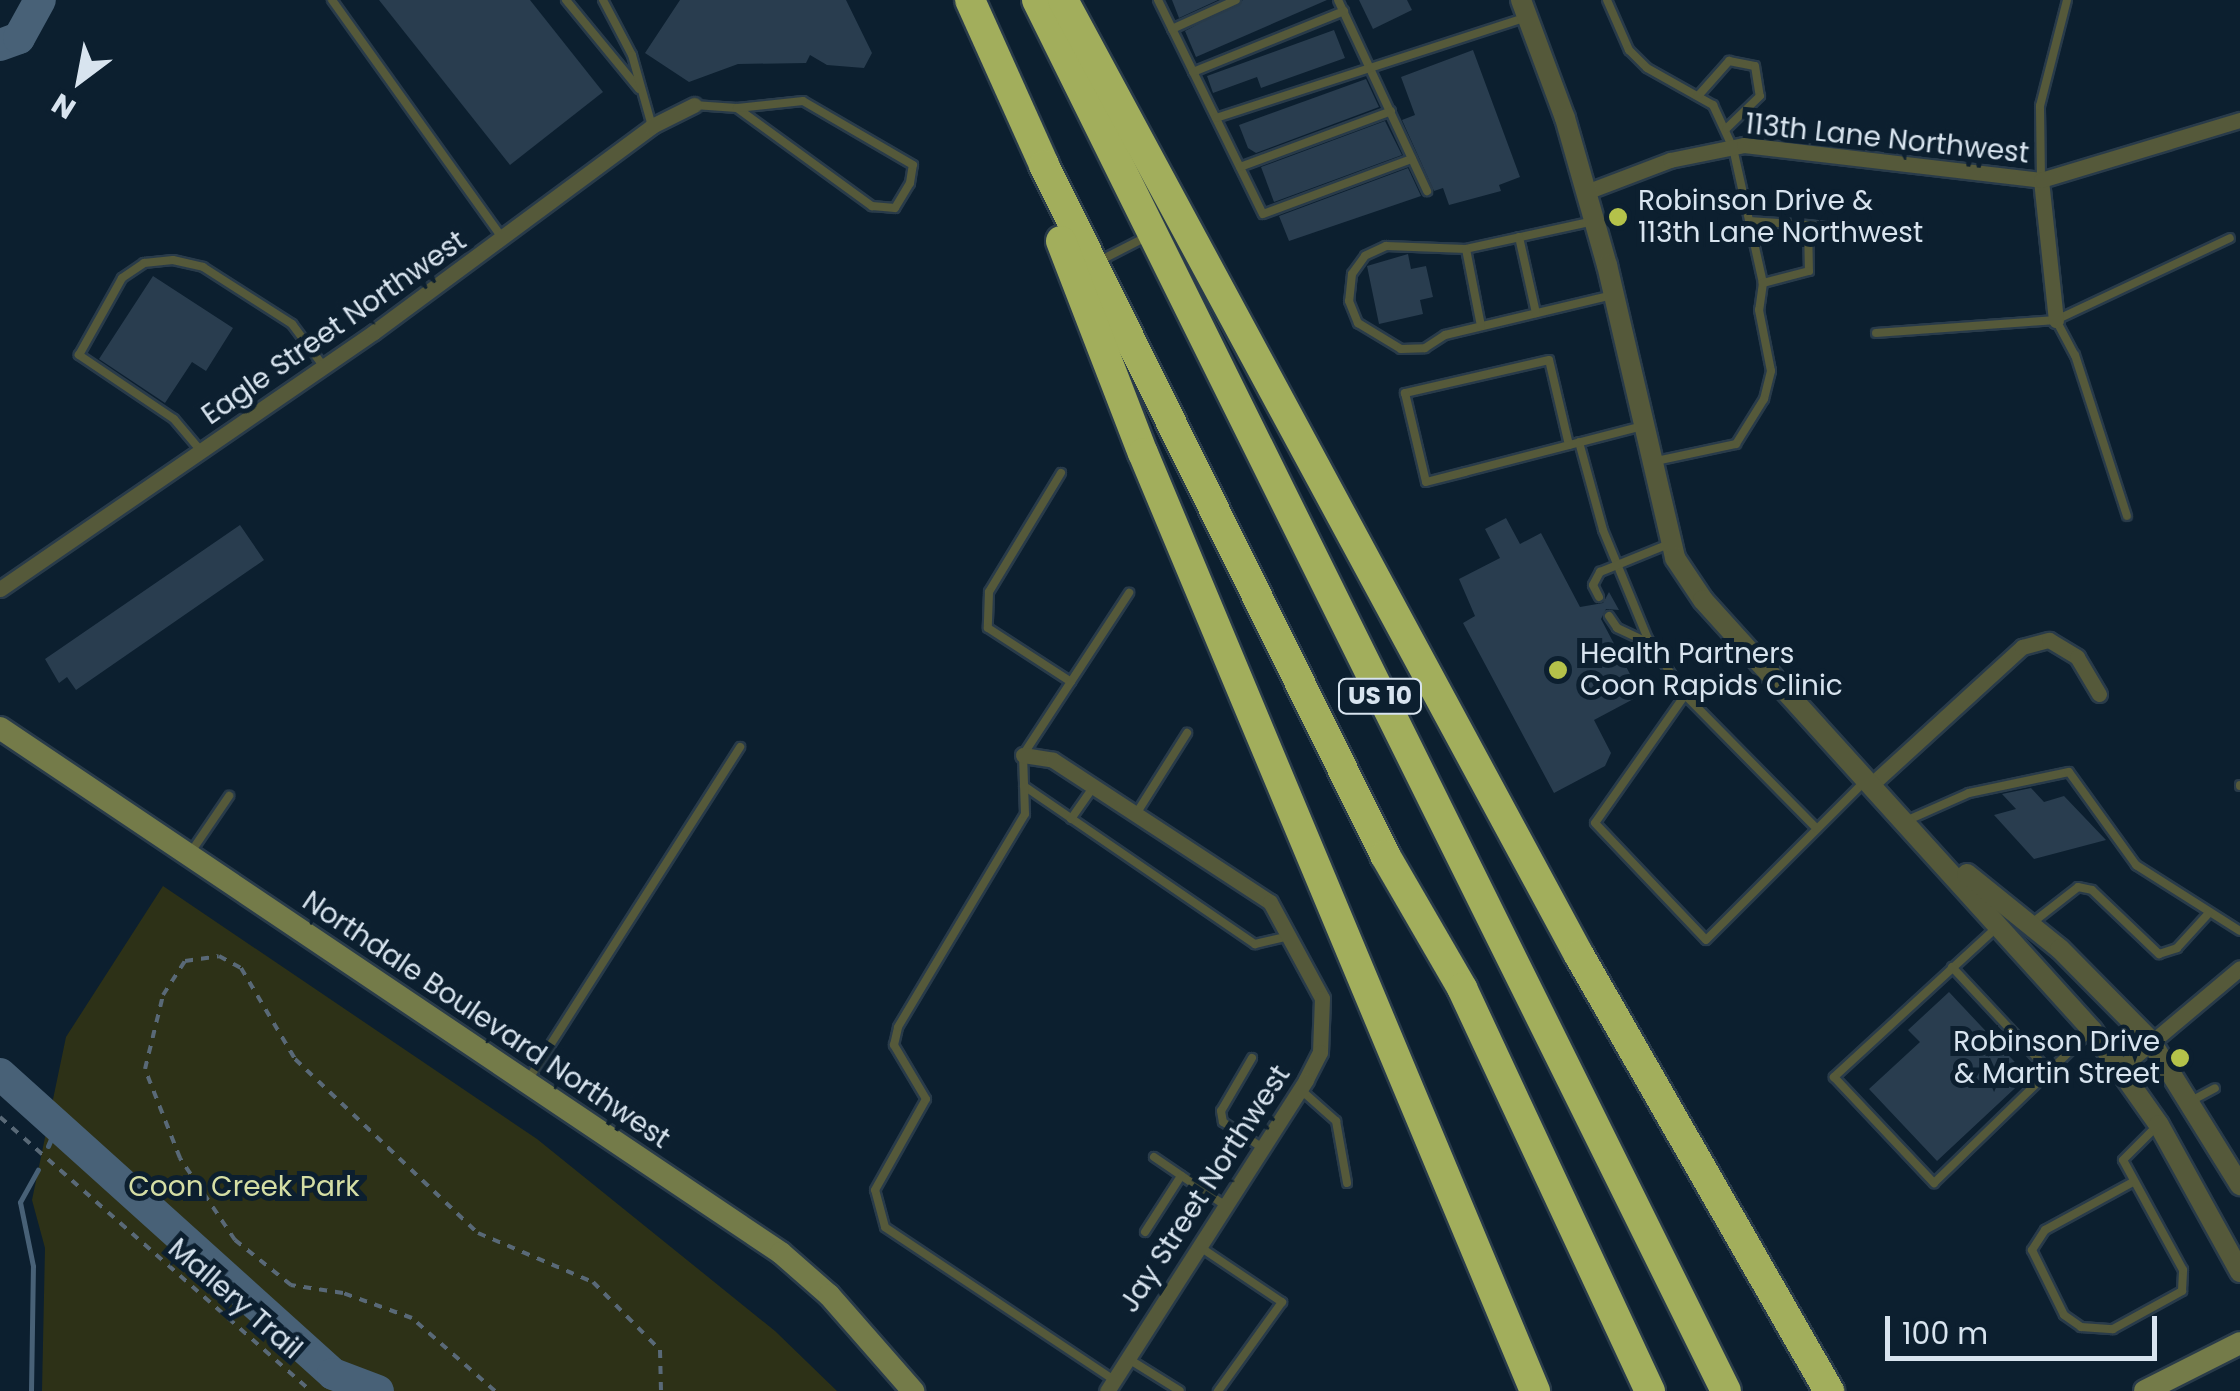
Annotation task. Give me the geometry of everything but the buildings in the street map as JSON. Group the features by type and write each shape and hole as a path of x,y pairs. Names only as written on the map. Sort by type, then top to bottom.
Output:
{"highway":[{"name":"US 10","path":"970,0 1092,264 1385,855 1462,988 1650,1391"},
{"path":"970,0 1143,452 1535,1391"},
{"name":"US 10","path":"1037,0 1726,1391"},
{"path":"1063,0 1794,1340 1816,1391"},
{"path":"1794,1340 1829,1391"}],"main road":[{"name":"Northdale Boulevard Northwest","path":"0,728 781,1253 830,1295 913,1391"},
{"path":"2144,1391 2240,1342"}],"street":[{"path":"1524,8 1586,192 1614,294 1670,544 1702,600 2092,1030 2159,1125 2240,1272"},
{"name":"Eagle Street Northwest","path":"0,588 324,368 652,126 694,105"},
{"name":"113th Lane Northwest","path":"1586,192 1670,160 1732,148 2041,180 2240,120"},
{"path":"2041,180 2056,320"},
{"path":"1869,782 2022,647 2049,640 2077,657 2099,694"},
{"name":"Jay Street Northwest","path":"1023,755 1054,760 1253,888 1270,902 1322,998 1320,1052 1300,1090 1196,1244 1111,1385"},
{"path":"1904,822 2029,925 2150,1040 2240,1184"},
{"path":"2121,1068 2240,968"}],"lane":[{"path":"332,0 502,238"},
{"path":"566,0 642,91"},
{"path":"603,0 632,56 652,126"},
{"path":"1158,0 1264,214 1412,159"},
{"path":"1172,28 1236,0"},
{"path":"1338,0 1427,191"},
{"path":"1607,0 1629,50 1647,68 1713,104 1726,129 1763,283 1759,310 1772,371 1736,444 1651,462"},
{"path":"2041,180 2040,106 2067,0"},
{"path":"1216,118 1524,8"},
{"path":"1193,72 1344,11"},
{"path":"1698,96 1729,61 1755,66 1760,96 1726,129"},
{"path":"694,105 737,108 804,101 913,165 910,184 895,208 872,206 737,108"},
{"path":"1240,167 1391,111"},
{"path":"1749,220 1850,230"},
{"path":"1594,221 1466,248 1386,246 1365,256 1352,274 1349,300 1358,323 1401,349 1425,348 1445,335 1614,294"},
{"path":"1763,283 1810,271 1808,225"},
{"path":"1092,264 1152,234"},
{"path":"1519,237 1536,313"},
{"path":"1876,333 2056,320 2230,238"},
{"path":"1466,248 1481,326"},
{"path":"202,452 174,419 80,355 122,278 144,263 172,260 203,267 292,324 324,368"},
{"path":"2056,320 2075,355 2127,516"},
{"path":"1643,426 1574,444 1426,482 1405,393 1550,360 1574,444 1651,644 1685,695 1817,829"},
{"path":"1061,473 989,592 988,628 1071,682"},
{"path":"1599,597 1594,578 1617,564 1670,544"},
{"path":"1111,1385 885,1227 875,1190 926,1098 894,1046 898,1027 1025,814 1023,755 1130,593"},
{"path":"1609,616 1617,628 1651,644"},
{"path":"1685,695 1596,823 1706,940 1869,782"},
{"path":"1136,814 1187,733"},
{"path":"526,1084 740,748"},
{"path":"1904,822 1969,794 2069,772 2136,865 2240,931"},
{"path":"1024,786 1255,944 1291,936"},
{"path":"1071,818 1094,786"},
{"path":"188,856 229,796"},
{"path":"2029,925 2078,888 2092,890 2160,954 2177,948 2208,914"},
{"path":"2000,925 1834,1078 1934,1184 2092,1030"},
{"path":"1952,966 2050,1072"},
{"path":"1252,1058 1221,1111 1223,1122 1261,1147"},
{"path":"2191,1101 2215,1088"},
{"path":"1300,1090 1336,1120 1347,1183"},
{"path":"2133,1182 2045,1230 2032,1250 2064,1316 2081,1327 2112,1329 2182,1291 2183,1270 2123,1160 2159,1125"},
{"path":"1154,1157 1223,1204"},
{"path":"1144,1232 1181,1176"},
{"path":"1196,1244 1282,1302 1218,1391"},
{"path":"1127,1358 1180,1391"}],"path":[{"path":"495,1391 412,1318 343,1293 291,1285 235,1240 180,1158 145,1068 163,995 185,961 219,956 241,968 294,1059 478,1233 593,1282 660,1350 661,1391"},
{"name":"Mallery Trail","path":"0,1117 311,1391"}],"green space":[{"name":"Coon Creek Park","path":"163,886 537,1139 775,1331 837,1391 42,1391 45,1248 32,1200 66,1037"}],"waterway":[{"path":"0,45 19,38 40,0"},
{"path":"0,1074 333,1374 378,1391"},
{"path":"48,1146 58,1122"},
{"path":"31,1391 33,1266 20,1202 38,1170"}],"place":[{"name":"Robinson Drive & 113th Lane Northwest","path":"1618,217"},
{"name":"Health Partners Coon Rapids Clinic","path":"1558,670"},
{"name":"Robinson Drive & Martin Street","path":"2180,1058"}]}
